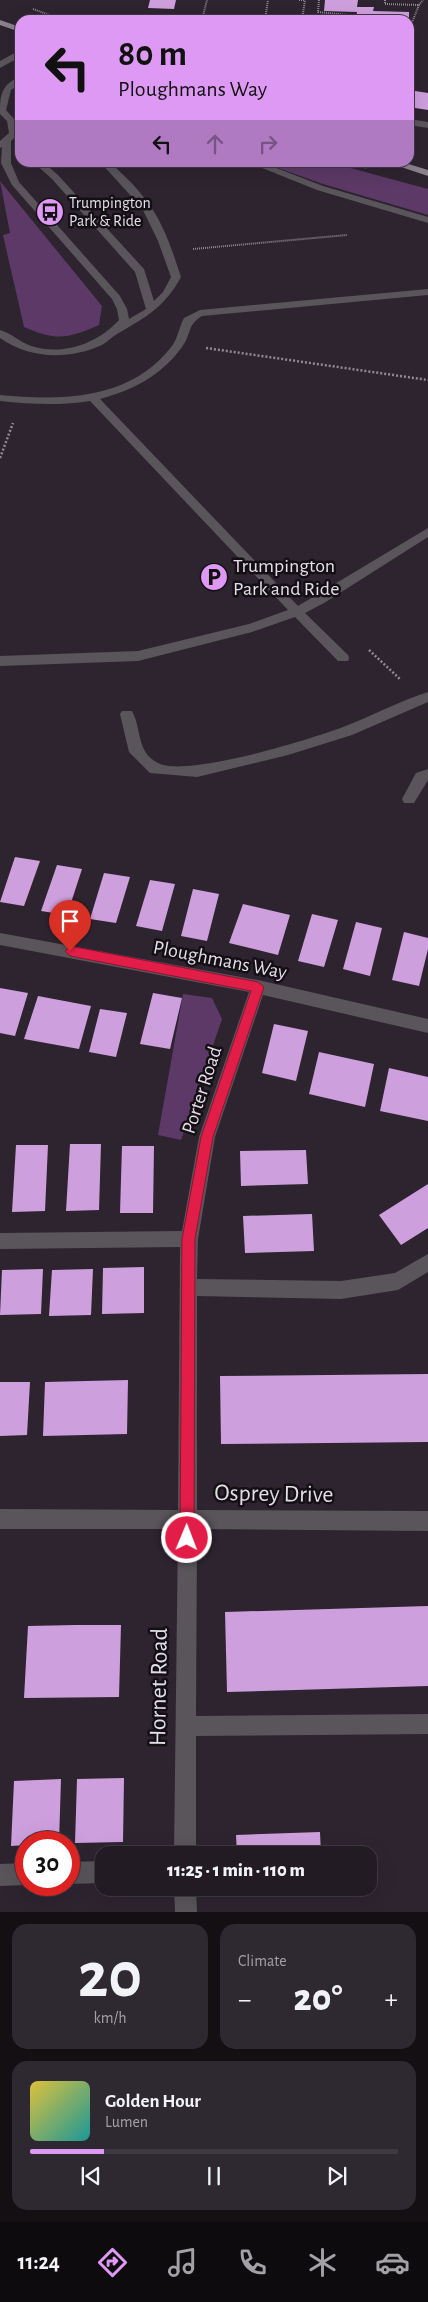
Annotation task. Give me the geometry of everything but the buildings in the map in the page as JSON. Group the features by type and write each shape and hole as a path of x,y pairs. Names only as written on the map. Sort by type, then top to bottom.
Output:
{"main road":[{"path":"0,22 15,28"},
{"path":"407,167 428,173"}],"street":[{"path":"0,65 15,56"},
{"path":"15,83 7,89 1,110 11,120 13,136 6,163 15,183 116,298 122,309 124,320 117,331"},
{"path":"414,123 428,125"},
{"path":"43,167 55,177 140,271 151,310"},
{"path":"0,333 10,343 27,350 47,353 66,352 107,338 151,310 167,293 176,277 168,252 146,208 130,187 109,167"},
{"path":"263,167 320,188 428,220"},
{"path":"0,398 45,402 93,398 115,392 142,379 164,362 178,344 188,320 200,314 428,292"},
{"path":"93,398 248,563 343,658"},
{"path":"0,661 138,656 252,628 298,611 320,600 428,532"},
{"path":"127,714 136,752 156,768 196,772 288,750 347,732 428,697"},
{"path":"409,799 421,777 428,774"},
{"name":"Ploughmans Way","path":"0,939 258,987 428,1026"},
{"name":"Porter Road","path":"187,1519 189,1239 207,1137 258,987"},
{"path":"0,1241 189,1239"},
{"path":"188,1287 342,1290 398,1281 428,1262"},
{"name":"Osprey Drive","path":"0,1519 428,1521"},
{"name":"Hornet Road","path":"185,1846 187,1519"},
{"path":"185,1726 428,1724"},
{"path":"80,1872 95,1872"},
{"path":"0,1875 15,1874"},
{"path":"185,1896 186,1912"}],"path":[{"path":"203,15 207,0"},
{"path":"265,15 268,0"},
{"path":"299,0 304,0 302,15"},
{"path":"319,0 318,12 348,15"},
{"path":"385,0 385,4 420,5"},
{"path":"414,19 424,0"},
{"path":"26,7 49,15"},
{"path":"187,250 347,235"},
{"path":"178,344 428,380"}],"shaded area":[{"path":"275,167 347,167 428,189 428,215 323,184"},
{"path":"0,181 102,306 99,325 78,333 62,336 45,335 24,327 3,235 10,233"},
{"path":"183,994 212,998 222,1019 181,1140 158,1135"}],"place":[{"name":"Trumpington Park & Ride","path":"50,212"},
{"name":"Trumpington Park and Ride","path":"214,577"}],"route":[{"path":"70,951 258,987 207,1137 189,1239 187,1538"}]}
